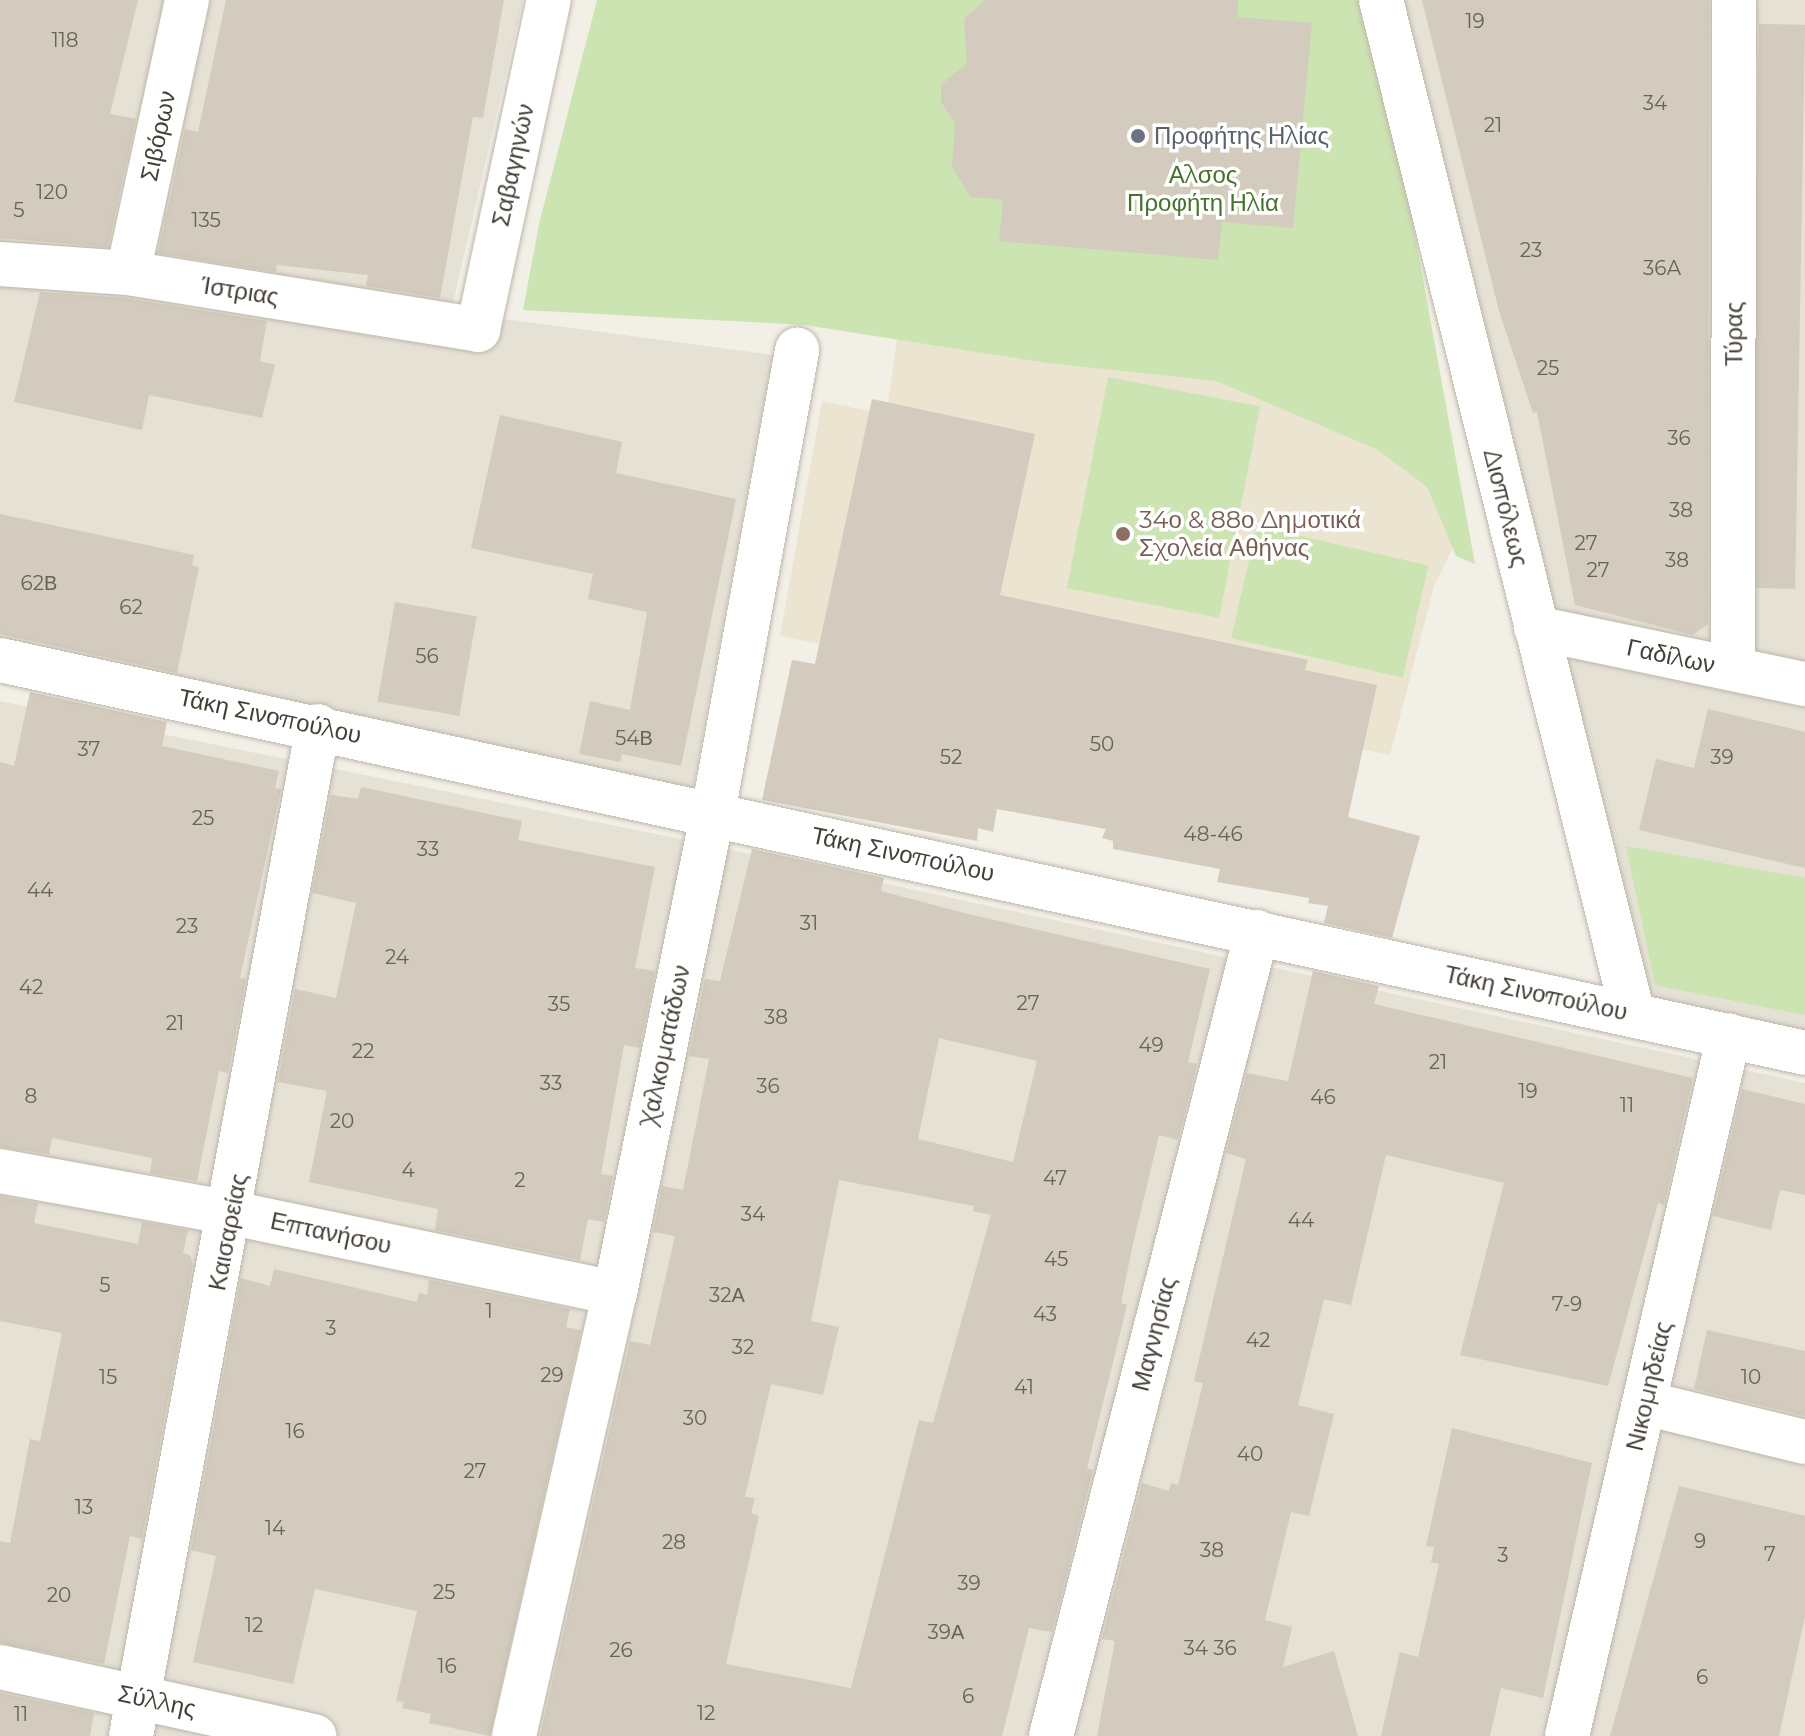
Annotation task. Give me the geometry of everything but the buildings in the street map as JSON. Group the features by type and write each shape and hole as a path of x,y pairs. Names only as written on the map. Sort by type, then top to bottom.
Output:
{"street":[{"name":"Σιβόρων","path":"128,273 187,0"},
{"name":"Σαβαγηνών","path":"478,330 549,0"},
{"name":"Διοπόλεως","path":"1381,0 1633,1015"},
{"name":"Τύρας","path":"1733,669 1734,0"},
{"name":"Ίστριας","path":"0,264 128,273 478,330"},
{"name":"Χαλκοματάδων","path":"514,1736 615,1293 713,813 797,350"},
{"name":"Γαδίλων","path":"1536,628 1805,684"},
{"name":"Τάκη Σινοπούλου","path":"0,660 318,726 1805,1053"},
{"name":"Καισαρείας","path":"135,1717 232,1213 318,726"},
{"name":"Μαγνησίας","path":"1051,1736 1257,932"},
{"name":"Νικομηδείας","path":"1567,1736 1729,1035"},
{"name":"Επτανήσου","path":"0,1171 232,1213 615,1293"},
{"path":"1645,1403 1805,1442"},
{"name":"Σύλλης","path":"0,1667 135,1717 315,1736"}],"shaded area":[{"path":"0,0 523,0 451,312 773,355 693,788 0,668"},
{"path":"1388,0 1805,0 1805,1047 1625,1007"},
{"name":"34ο & 88ο Δημοτικά Σχολεία Αθήνας","path":"897,339 1046,363 1216,381 1378,450 1427,487 1453,548 1434,586 1390,755 780,636 822,401 869,411 888,403"},
{"path":"0,701 690,841 1805,1083 1805,1736 0,1736"}],"green space":[{"name":"Αλσος Προφήτη Ηλία","path":"597,0 1372,0 1475,564 1456,556 1427,487 1378,450 1216,381 1046,363 805,325 523,310 539,224"},
{"path":"1108,377 1260,407 1219,618 1067,588"},
{"path":"1257,526 1428,566 1403,678 1231,638"},
{"path":"1626,846 1805,878 1805,1015 1655,985"}],"place":[{"name":"Προφήτης Ηλίας","path":"1138,136"},
{"name":"34ο & 88ο Δημοτικά Σχολεία Αθήνας","path":"1123,534"}]}
